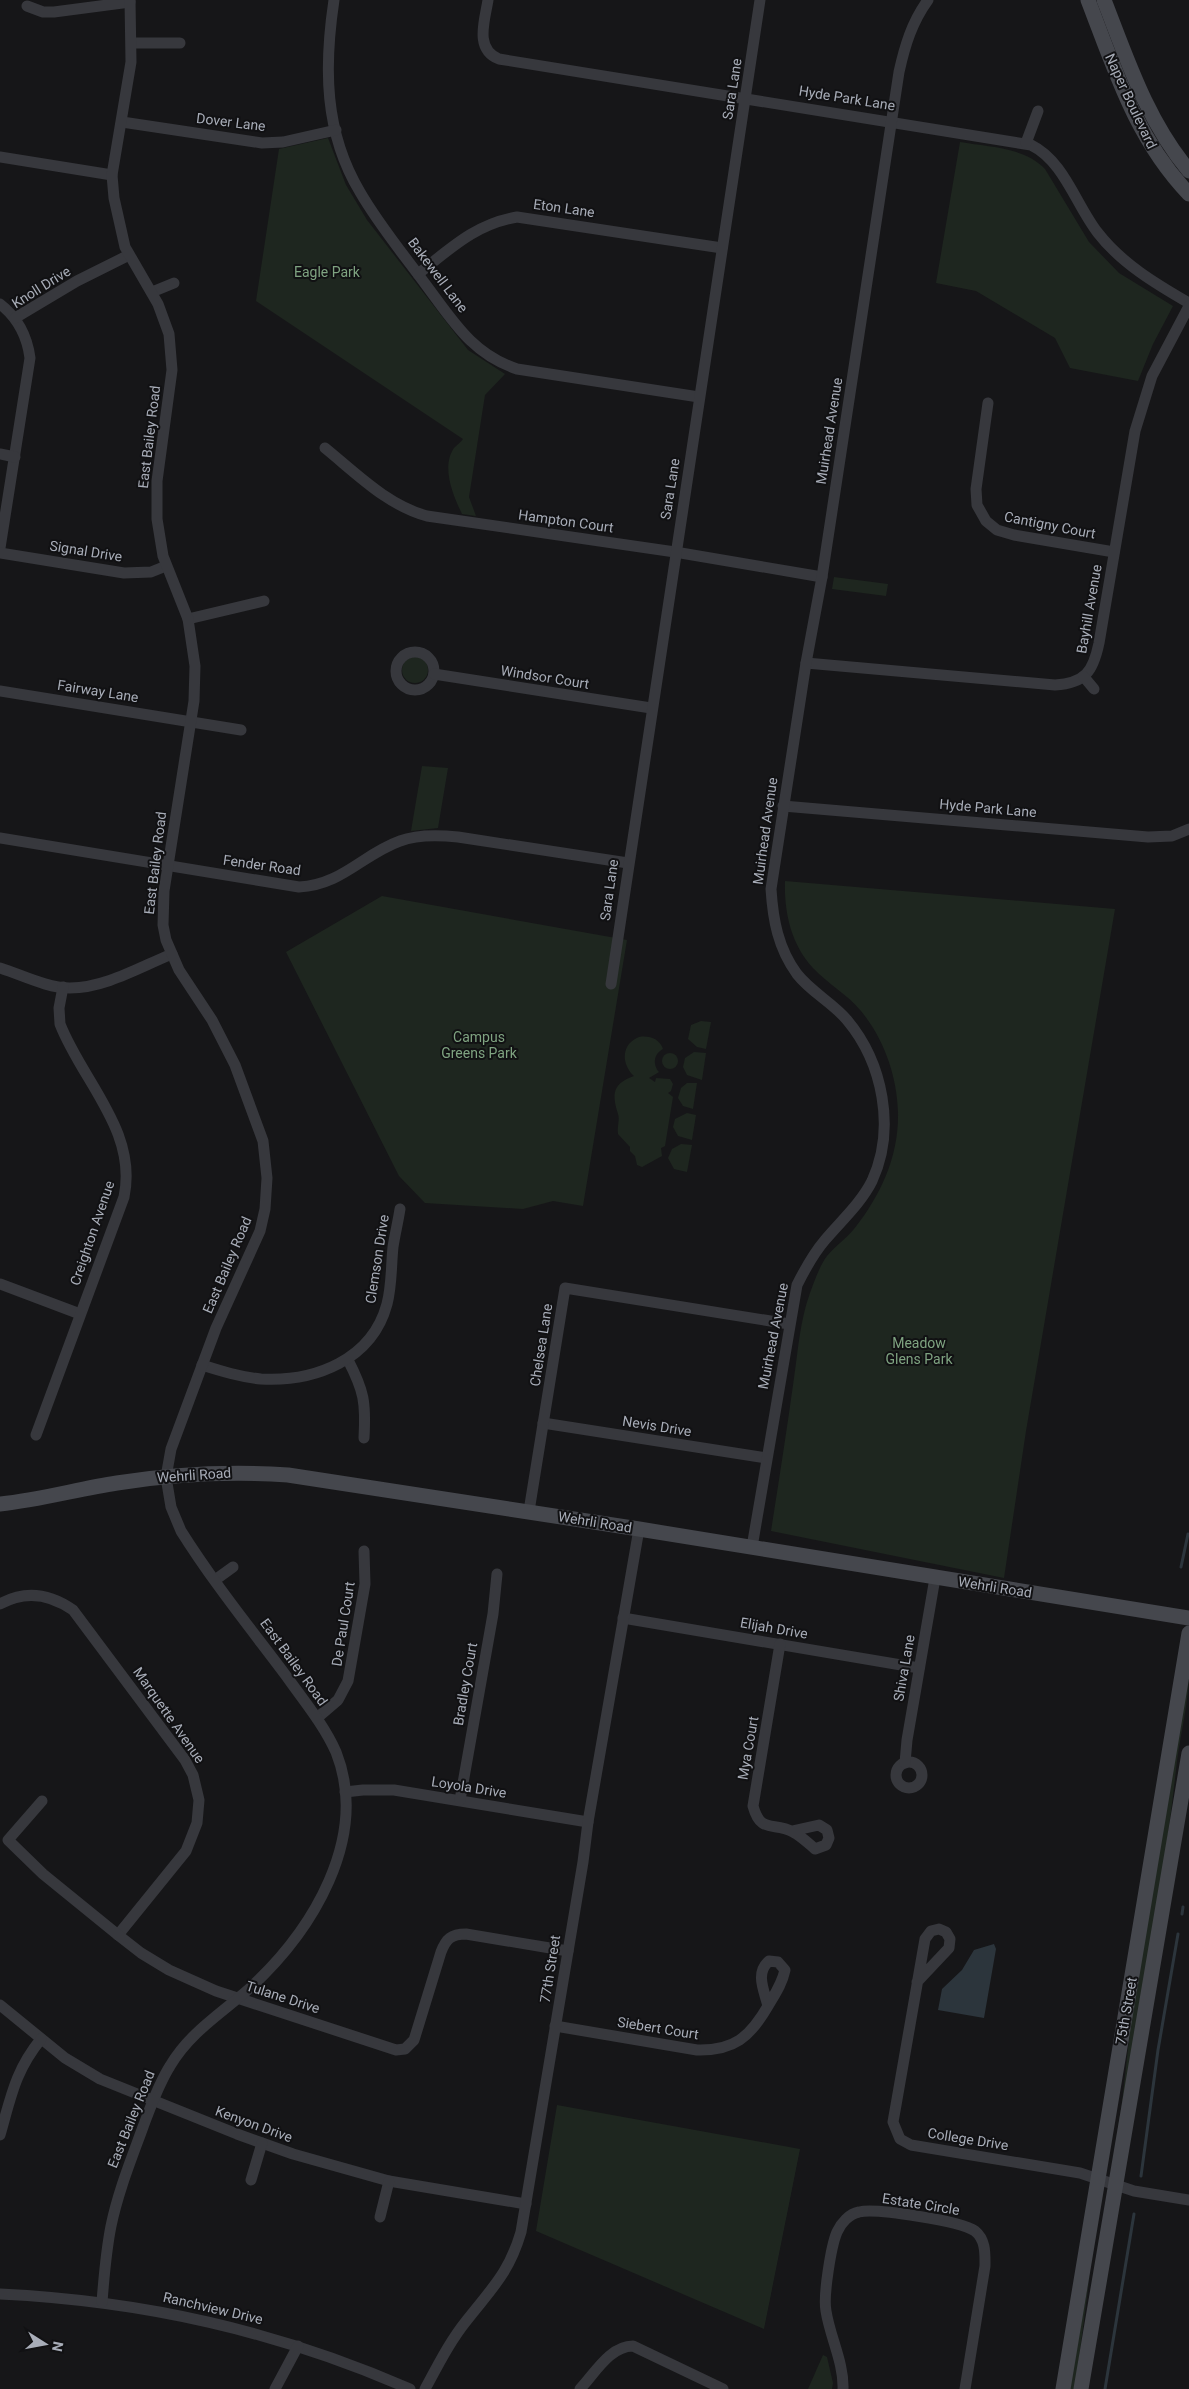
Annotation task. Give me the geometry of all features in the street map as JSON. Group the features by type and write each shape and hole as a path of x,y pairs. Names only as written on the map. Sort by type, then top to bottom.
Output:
{"main road":[{"name":"Naper Boulevard","path":"1088,0 1123,92 1139,126 1153,151 1189,194"},
{"name":"Naper Boulevard","path":"1104,0 1151,114 1174,152 1189,171"},
{"name":"Wehrli Road","path":"0,1504 114,1483 166,1477 247,1472 288,1475 639,1529 1189,1618"},
{"name":"75th Street","path":"1063,2389 1189,1632"},
{"name":"75th Street","path":"1081,2389 1189,1753"}],"street":[{"name":"Bakewell Lane","path":"334,0 327,68 330,109 341,151 360,192 418,274 468,339 482,352 503,364 534,373 699,397"},
{"name":"Hyde Park Lane","path":"488,0 482,37 486,49 499,59 1026,143 1042,151 1053,161 1089,220 1111,248 1148,278 1189,304"},
{"name":"Sara Lane","path":"611,984 651,708 760,0"},
{"name":"Muirhead Avenue","path":"752,1547 788,1324 797,1285 807,1265 825,1240 847,1216 872,1181 880,1154 884,1129 883,1098 876,1072 864,1044 847,1020 798,975 776,933 771,889 806,663 822,577 891,120 904,48 913,25 928,0"},
{"path":"27,6 43,12 54,12 130,1"},
{"name":"East Bailey Road","path":"102,2302 114,2214 124,2178 153,2102 171,2064 198,2030 250,1988 289,1944 320,1896 340,1848 346,1812 345,1792 336,1754 317,1718 215,1580 178,1526 171,1507 166,1477 172,1444 202,1365 260,1230 267,1189 263,1140 235,1065 212,1020 179,970 166,940 163,925 163,903 168,865 191,721 195,666 188,620 166,566 157,519 156,496 170,395 172,354 164,316 152,292 129,255 116,214 112,175 129,86 132,43 130,1"},
{"path":"132,43 180,43"},
{"path":"1026,143 1038,111"},
{"name":"Dover Lane","path":"122,122 262,143 283,142 336,130"},
{"path":"0,157 112,175"},
{"name":"Eton Lane","path":"418,274 479,228 497,221 517,218 722,248"},
{"name":"Knoll Drive","path":"0,548 30,358 24,333 15,318 77,281 129,255"},
{"path":"152,292 174,283"},
{"path":"0,304 15,318"},
{"name":"Bayhill Avenue","path":"1084,676 1091,669 1096,659 1129,459 1141,409 1162,354 1189,304"},
{"name":"Cantigny Court","path":"988,403 976,489 980,523 1014,536 1114,552"},
{"name":"Hampton Court","path":"325,448 390,500 415,513 675,552 822,577"},
{"path":"0,454 15,457"},
{"name":"Signal Drive","path":"0,553 124,573 151,572 166,566"},
{"path":"188,620 264,601"},
{"path":"806,663 1055,685 1073,683 1084,676 1094,689"},
{"name":"Windsor Court","path":"434,674 651,708"},
{"name":"Fairway Lane","path":"0,691 241,730"},
{"name":"Hyde Park Lane","path":"783,806 1148,838 1172,836 1189,829"},
{"name":"Fender Road","path":"0,838 284,884 307,886 340,876 398,841 438,835 628,863"},
{"path":"0,968 62,987 90,986 102,984 172,954"},
{"name":"Creighton Avenue","path":"36,1436 124,1197 127,1166 125,1152 118,1134 60,1024 59,1008 62,987"},
{"name":"Clemson Drive","path":"202,1365 246,1377 278,1379 322,1372 348,1360 374,1333 387,1304 393,1247 400,1209"},
{"path":"0,1284 80,1314"},
{"name":"Chelsea Lane","path":"529,1512 565,1288 788,1324"},
{"path":"348,1360 365,1398 364,1438"},
{"name":"Nevis Drive","path":"543,1423 766,1458"},
{"name":"77th Street","path":"425,2389 452,2340 508,2268 521,2232 588,1822 639,1529"},
{"name":"De Paul Court","path":"317,1718 338,1700 348,1681 365,1584 364,1551"},
{"path":"215,1580 233,1567"},
{"name":"Bradley Court","path":"460,1800 493,1614 497,1574"},
{"name":"Shiva Lane","path":"905,1763 935,1578"},
{"name":"Marquette Avenue","path":"0,1604 20,1596 44,1596 58,1600 73,1610 156,1720 193,1775 199,1810 192,1840 176,1864 118,1934"},
{"name":"Elijah Drive","path":"623,1618 919,1668"},
{"name":"Mya Court","path":"780,1644 753,1806 756,1819 766,1826 792,1831"},
{"name":"Loyola Drive","path":"345,1792 385,1789 588,1822"},
{"name":"Tulane Drive","path":"42,1801 8,1840 43,1874 142,1953 169,1970 207,1987 399,2050 405,2049 414,2040 441,1952 445,1942 451,1936 466,1934 568,1951"},
{"name":"College Drive","path":"917,1982 893,2122 900,2139 911,2145 1080,2173 1134,2191 1189,2200"},
{"name":"Kenyon Drive","path":"0,2005 65,2058 100,2079 153,2102 262,2143 389,2181 526,2204"},
{"name":"Siebert Court","path":"555,2026 696,2050 712,2050 729,2046 745,2037 759,2022 768,2006"},
{"path":"0,2136 17,2076 27,2057 41,2039"},
{"path":"250,2180 262,2143"},
{"path":"380,2217 389,2181"},
{"name":"Estate Circle","path":"843,2389 842,2376 825,2309 834,2240 838,2230 848,2217 865,2211 879,2211 954,2223 974,2231 980,2237 986,2253 985,2266 965,2389"},
{"name":"Ranchview Drive","path":"0,2294 102,2302 188,2316 243,2329 298,2346 351,2364 410,2389"},
{"path":"275,2389 298,2346"},
{"path":"580,2389 613,2352 623,2346 633,2346 723,2389"}],"green space":[{"name":"Eagle Park","path":"328,138 346,185 367,220 468,350 505,374 485,395 469,497 476,516 462,514 455,498 448,472 450,456 454,448 463,439 256,301 279,149"},
{"path":"960,142 1006,149 1027,156 1037,162 1045,169 1089,242 1119,273 1173,306 1153,344 1138,381 1070,368 1055,338 976,291 936,283"},
{"path":"834,577 888,584 886,596 832,589"},
{"path":"415,657 424,661 428,670 424,679 415,683 406,679 402,670 406,661"},
{"path":"422,766 448,768 438,828 411,831"},
{"name":"Meadow Glens Park","path":"785,881 1115,909 1026,1431 1004,1578 771,1531 800,1335 807,1303 824,1260 854,1229 880,1189 892,1159 898,1128 895,1085 883,1046 869,1022 856,1005 813,968 799,949 790,927"},
{"name":"Campus Greens Park","path":"382,896 627,940 583,1206 553,1201 523,1209 425,1203 399,1176 286,952"},
{"path":"701,1021 711,1022 706,1049 697,1047 688,1039 691,1025"},
{"path":"639,1037 654,1038 663,1049 657,1054 655,1060 659,1072 649,1078 655,1082 656,1078 670,1079 673,1084 671,1091 668,1093 673,1097 665,1146 661,1148 662,1156 642,1167 637,1165 630,1147 618,1134 619,1116 615,1101 616,1090 621,1082 634,1076 627,1066 625,1055 629,1044"},
{"path":"694,1052 706,1053 702,1080 687,1075 683,1067 685,1058"},
{"path":"667,1053 673,1053 678,1058 676,1067 667,1069 662,1064 662,1058"},
{"path":"687,1083 697,1083 693,1109 683,1106 678,1098 681,1088"},
{"path":"687,1113 696,1115 692,1140 678,1136 673,1127 675,1119"},
{"path":"681,1144 692,1145 687,1172 674,1169 668,1158 672,1149"},
{"path":"1189,1671 1186,1705 1157,1908 1114,2152 1122,2103 1132,2012"},
{"path":"557,2105 800,2149 764,2329 536,2231"},
{"path":"1090,2274 1075,2389 1069,2389"},
{"path":"823,2355 827,2357 833,2383 832,2389 808,2389"}],"shaded area":[{"path":"994,1944 996,1949 984,2018 938,2010 942,1989 962,1970 974,1950"}],"waterway":[{"path":"1181,1567 1188,1534"},
{"path":"1182,1914 1183,1907"},
{"path":"1141,2176 1158,2050 1178,1934"},
{"path":"1105,2389 1134,2214"}]}
